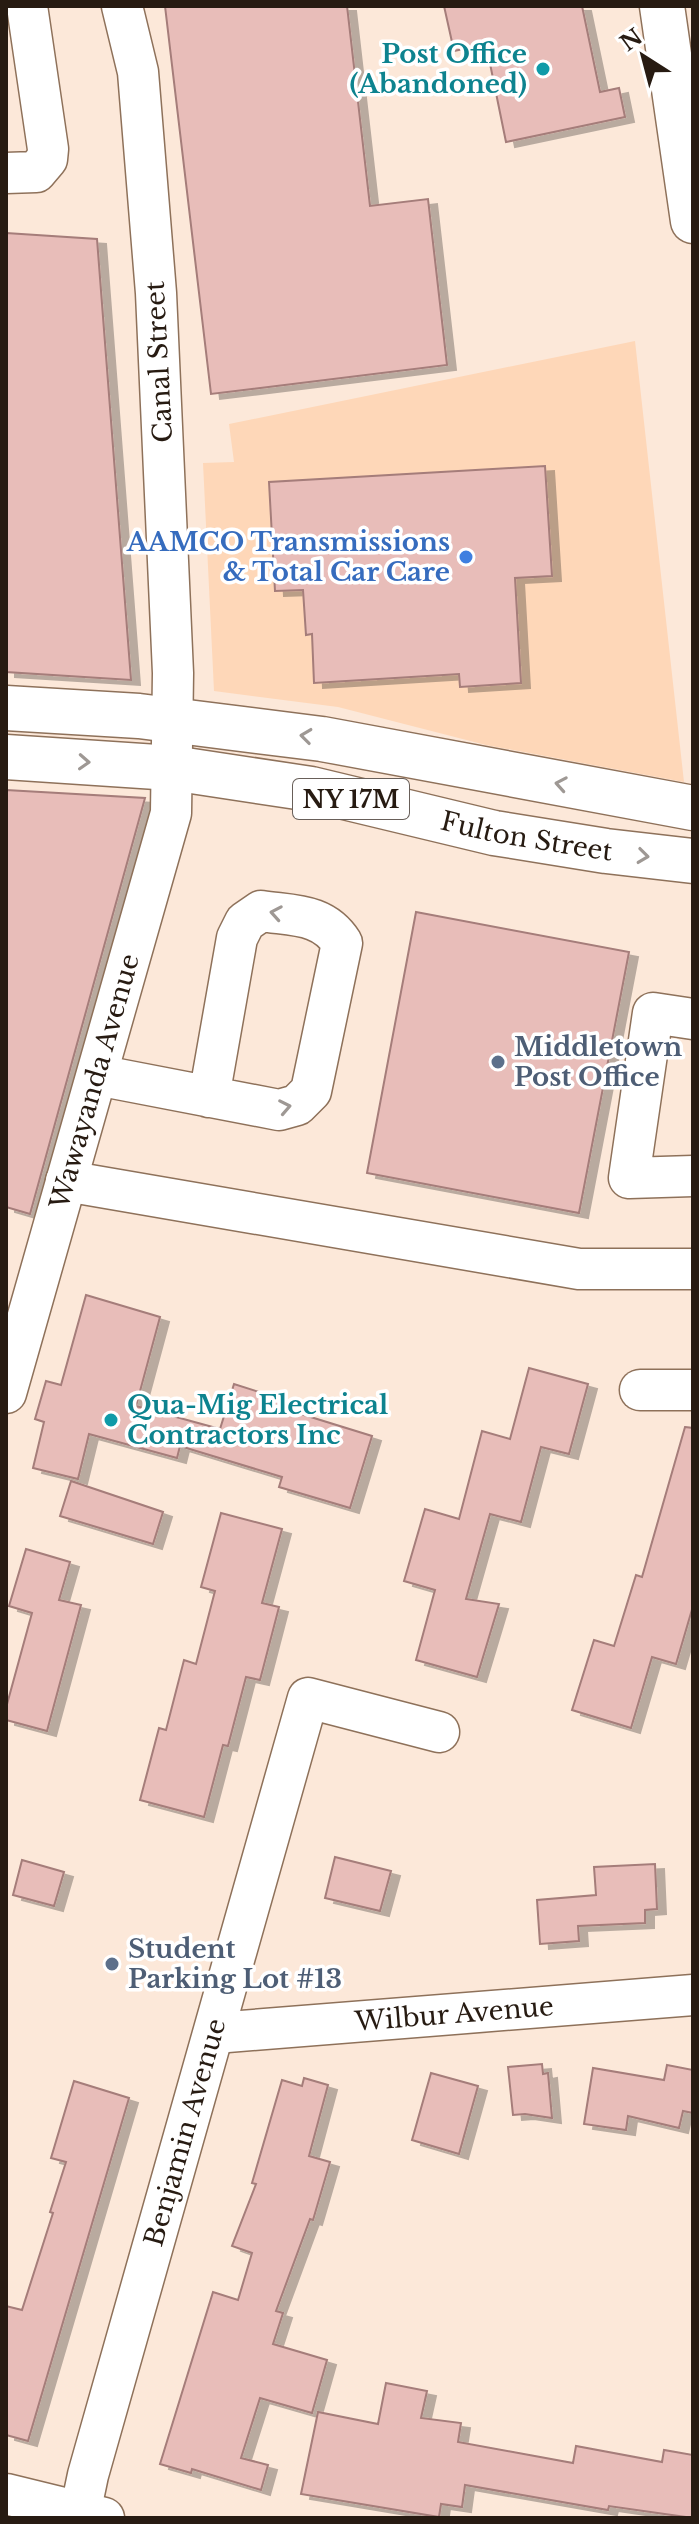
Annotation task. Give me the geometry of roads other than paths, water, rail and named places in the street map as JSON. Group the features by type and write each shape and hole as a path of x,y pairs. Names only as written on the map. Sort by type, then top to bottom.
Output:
{"main road":[{"path":"662,6 684,107 693,221"},
{"name":"NY 17M","path":"6,708 139,716 322,739 693,808"},
{"name":"Fulton Street","path":"6,757 172,768 311,789 494,833 693,861"}],"street":[{"path":"6,173 36,172 47,159 27,6"},
{"name":"Canal Street","path":"122,6 138,72 156,293 173,673 172,721"},
{"path":"172,721 172,768"},
{"name":"Wawayanda Avenue","path":"6,1393 171,813 172,768"},
{"path":"97,1075 209,1097 279,1110 297,1105 311,1091 342,943 333,930 321,921 261,911 245,922 237,938 209,1097"},
{"path":"693,1019 653,1013 629,1178 693,1176"},
{"path":"66,1181 579,1269 693,1269"},
{"path":"640,1390 693,1390"},
{"name":"Benjamin Avenue","path":"87,2517 88,2475 308,1698 439,1732"},
{"name":"Wilbur Avenue","path":"215,2033 693,1995"},
{"path":"6,2494 87,2517"}],"place":[{"name":"Post Office (Abandoned)","path":"543,69"},
{"name":"AAMCO Transmissions & Total Car Care","path":"466,557"},
{"name":"Middletown Post Office","path":"498,1062"},
{"name":"Qua-Mig Electrical Contractors Inc","path":"111,1420"},
{"name":"Student Parking Lot #13","path":"112,1964"}]}
